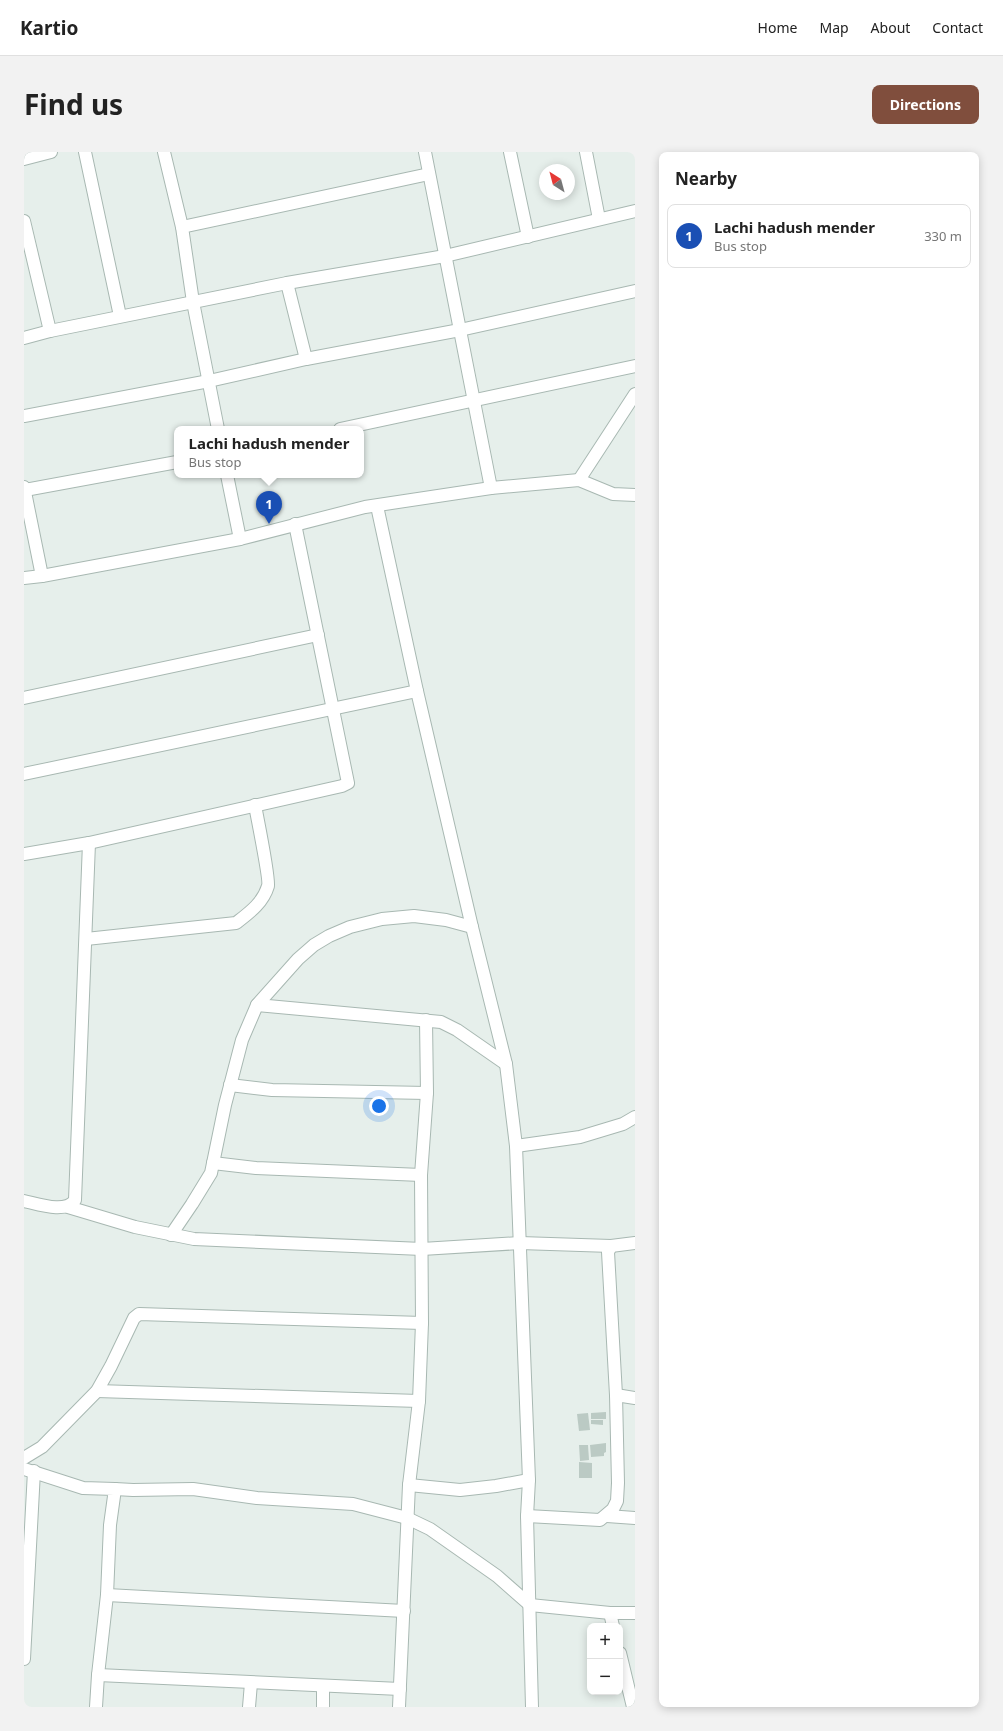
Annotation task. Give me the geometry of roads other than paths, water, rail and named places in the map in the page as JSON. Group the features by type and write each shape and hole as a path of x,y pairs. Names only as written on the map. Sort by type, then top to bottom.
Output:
{"street":[{"path":"24,159 51,152"},
{"path":"85,152 120,316"},
{"path":"164,152 182,227 193,302 217,426"},
{"path":"424,152 475,401 491,488"},
{"path":"510,152 528,238"},
{"path":"586,152 599,218"},
{"path":"182,227 429,174"},
{"path":"24,338 120,316 287,283 445,256 528,238 599,218 635,211"},
{"path":"24,221 50,331"},
{"path":"287,283 306,359"},
{"path":"24,416 209,381 306,359 460,330 635,291"},
{"path":"354,426 635,366"},
{"path":"579,480 635,394"},
{"path":"42,576 24,489 174,463"},
{"path":"228,478 240,539"},
{"path":"24,578 42,576 240,539 365,507 491,488 579,480 613,494 635,495"},
{"path":"376,506 417,691 472,927 506,1064 516,1146 520,1242 529,1480 527,1516 532,1707"},
{"path":"24,854 89,843 342,786 348,783 295,524"},
{"path":"24,698 318,635"},
{"path":"24,774 417,691"},
{"path":"86,939 236,923 254,909 262,899 269,885 255,805"},
{"path":"68,1206 75,1200 89,843"},
{"path":"171,1235 211,1173 230,1086 242,1040 257,1006 298,959 314,945 329,936 350,927 382,920 414,916 446,920 472,927"},
{"path":"257,1006 442,1022 457,1030 506,1064"},
{"path":"399,1707 409,1485 419,1401 422,1323 421,1175 427,1094 426,1020"},
{"path":"230,1086 272,1090 427,1094"},
{"path":"516,1146 580,1137 622,1124 635,1116"},
{"path":"213,1163 256,1168 421,1175"},
{"path":"24,1202 59,1207 68,1206 135,1227 194,1239 422,1248 520,1242 611,1246 635,1243"},
{"path":"527,1516 600,1520 607,1516 617,1501 616,1396 608,1252 611,1246"},
{"path":"24,1458 42,1447 97,1391 134,1318 145,1313 422,1323"},
{"path":"97,1391 419,1401"},
{"path":"616,1396 635,1398"},
{"path":"24,1659 29,1470 62,1483 83,1488 133,1490 193,1489 257,1498 353,1504 407,1518 447,1540 497,1576 530,1605 610,1613 635,1613"},
{"path":"409,1485 460,1490 496,1486 529,1480"},
{"path":"96,1707 107,1595 110,1525 115,1489"},
{"path":"607,1516 635,1518"},
{"path":"107,1595 404,1611"},
{"path":"610,1613 612,1623"},
{"path":"621,1659 633,1707"},
{"path":"98,1675 323,1687 400,1689"},
{"path":"249,1707 251,1683"},
{"path":"323,1687 323,1707"}],"place":[{"name":"Lachi hadush mender","path":"269,524"}]}
